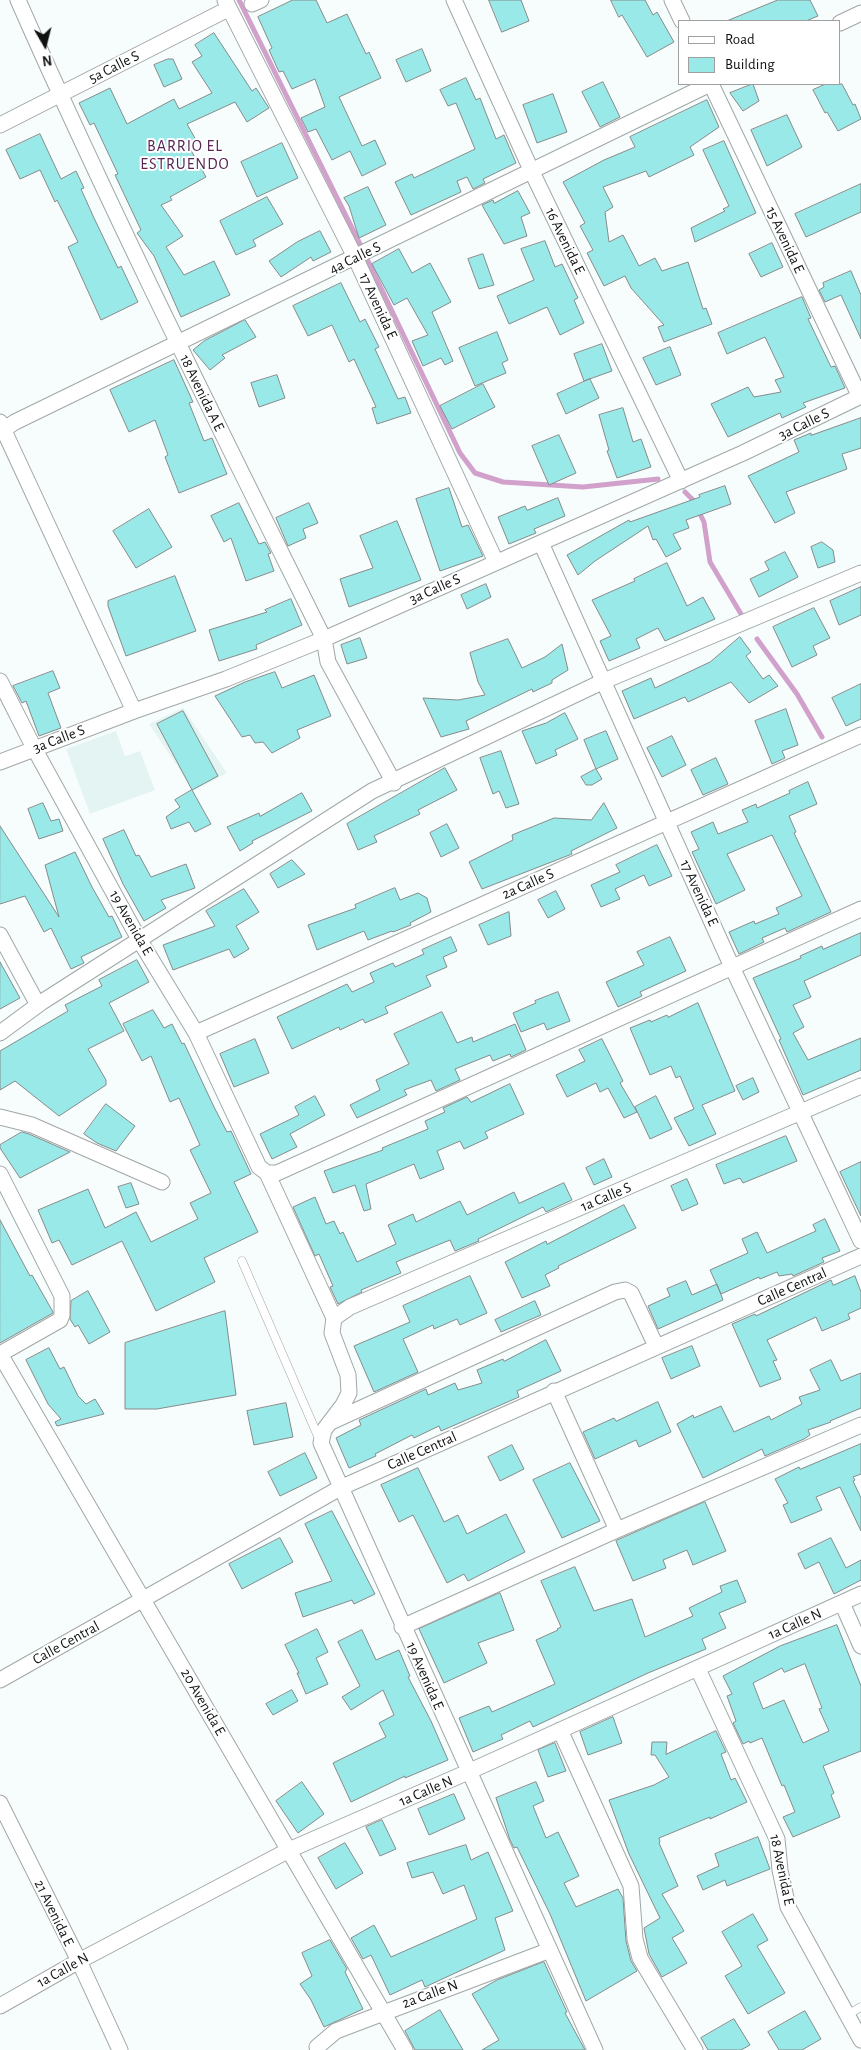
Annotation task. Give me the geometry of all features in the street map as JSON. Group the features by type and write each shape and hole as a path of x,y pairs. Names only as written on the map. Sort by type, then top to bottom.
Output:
{"street":[{"name":"18 Avenida A E","path":"18,0 60,96 178,344 324,639 328,662 394,783"},
{"name":"16 Avenida E","path":"454,0 532,172 680,481"},
{"path":"672,0 682,20"},
{"name":"5a Calle S","path":"0,125 60,96 227,4"},
{"name":"17 Avenida E","path":"227,4 355,257 496,562"},
{"path":"841,23 861,14"},
{"name":"4a Calle S","path":"1,428 178,344 708,85"},
{"name":"15 Avenida E","path":"710,85 860,396"},
{"name":"3a Calle S","path":"0,762 134,711 226,679 324,639 743,454 860,396"},
{"path":"1,428 134,711"},
{"name":"17 Avenida E","path":"541,543 732,967 861,1241"},
{"path":"0,1032 38,1005 372,791 394,783 604,681 861,573"},
{"name":"19 Avenida E","path":"0,681 34,748 140,941 196,1033 334,1318"},
{"name":"2a Calle S","path":"196,1033 861,735"},
{"path":"263,1170 278,1173 861,909"},
{"path":"0,934 38,1005"},
{"name":"1a Calle S","path":"334,1318 350,1307 861,1086"},
{"path":"0,1117 32,1126 162,1182"},
{"path":"0,1174 62,1296 62,1315 60,1320 0,1354"},
{"name":"Calle Central","path":"0,1680 340,1488 554,1391 861,1256"},
{"path":"330,1423 615,1292 626,1290 631,1293 656,1346"},
{"path":"320,1443 324,1430 343,1405 349,1393 348,1375 332,1333 334,1318"},
{"name":"20 Avenida E","path":"0,1354 405,2050"},
{"path":"554,1391 617,1530"},
{"path":"402,1627 617,1530 861,1425"},
{"name":"19 Avenida E","path":"320,1443 595,2050"},
{"name":"1a Calle N","path":"0,2006 78,1961 289,1850 468,1772 861,1594"},
{"path":"842,1603 861,1646"},
{"name":"18 Avenida E","path":"698,1668 777,1839 780,1870 788,1906 861,2040"},
{"path":"560,1730 631,1886 634,1939 640,1958 695,2050"},
{"name":"21 Avenida E","path":"0,1803 120,2050"},
{"name":"2a Calle N","path":"318,2050 318,2046 336,2031 550,1950"}],"lane":[{"path":"242,1261 320,1443"},
{"path":"847,2014 861,2007"}],"shaded area":[{"path":"183,708 227,773 194,791 149,724"},
{"path":"116,731 125,756 140,751 155,790 90,814 66,749"}],"building":[{"path":"293,0 316,0 327,23 347,14 366,54 369,52 381,78 339,97 362,146 375,140 386,164 362,176 350,151 332,160 316,129 308,132 301,118 325,107 315,79 292,89 283,71 279,72 269,50 272,48 258,17"},
{"path":"489,0 521,0 529,21 502,32"},
{"path":"611,0 645,0 653,15 657,12 674,42 647,57 622,15 619,17"},
{"path":"778,0 810,0 818,16 808,20 729,20"},
{"path":"214,33 252,91 256,88 269,108 247,122 235,102 187,124 196,140 188,145 206,177 170,197 172,200 161,205 183,236 166,247 184,275 214,261 230,295 181,317 154,256 137,233 141,230 115,175 118,174 94,123 90,125 79,103 110,88 127,124 174,99 179,109 212,93 192,62 202,56 195,45"},
{"path":"422,49 431,71 406,82 396,60"},
{"path":"168,59 173,59 182,79 164,87 154,65"},
{"path":"466,78 476,100 480,98 496,139 504,135 516,163 483,179 485,183 473,189 467,177 457,181 461,192 411,215 395,182 412,174 414,178 475,149 456,103 448,106 440,90"},
{"path":"603,82 620,117 600,127 582,92"},
{"path":"842,84 853,105 855,104 861,119 838,131 827,112 825,113 813,90 824,85"},
{"path":"753,85 759,101 743,111 730,93"},
{"path":"553,94 567,132 537,143 523,105"},
{"path":"707,100 719,127 690,147 694,155 649,177 646,171 603,187 613,207 605,212 609,242 623,235 639,266 655,258 662,271 688,262 703,309 706,308 712,324 664,342 658,327 664,325 631,288 625,276 604,286 587,253 593,250 580,226 585,223 563,182 604,160 635,147 630,137"},
{"path":"787,115 802,147 767,166 751,130"},
{"path":"40,134 61,179 76,171 84,188 81,189 94,218 118,268 121,266 138,302 101,320 68,247 78,242 57,200 55,202 40,170 20,179 6,150"},
{"path":"724,141 756,213 695,242 691,228 725,211 723,209 729,206 703,150"},
{"path":"282,143 298,178 257,197 241,162"},
{"path":"861,184 861,212 806,237 795,214"},
{"path":"368,187 386,225 359,238 349,206 344,198"},
{"path":"518,191 530,213 521,217 527,236 504,244 482,205 493,200 494,203"},
{"path":"267,197 283,224 253,240 256,246 236,255 220,221"},
{"path":"320,231 331,252 313,261 311,257 281,277 269,261 297,242"},
{"path":"545,241 555,267 562,264 578,298 574,300 584,323 560,335 547,307 509,324 497,296 534,280 521,249"},
{"path":"772,243 783,267 761,277 749,254"},
{"path":"399,249 412,273 430,263 451,302 432,312 453,361 445,365 441,358 423,366 412,341 428,335 407,298 394,305 372,264"},
{"path":"483,254 494,285 479,289 468,259"},
{"path":"851,271 861,295 861,339 841,295 825,302 819,290 824,287 823,283"},
{"path":"341,283 360,322 365,319 379,347 375,349 398,399 405,397 411,413 377,424 372,408 376,407 354,359 349,362 332,325 308,336 293,306"},
{"path":"802,297 811,318 808,319 831,367 835,366 845,388 803,403 806,407 782,418 780,413 728,437 711,404 748,387 754,397 781,392 775,380 784,377 765,337 727,354 718,333"},
{"path":"245,320 256,337 222,355 225,358 210,370 193,350 204,341"},
{"path":"497,332 508,360 502,363 506,373 475,386 459,348"},
{"path":"602,344 612,371 584,381 574,354"},
{"path":"670,347 681,375 656,385 643,358"},
{"path":"174,360 193,402 189,403 204,441 212,438 227,474 179,493 165,457 168,455 155,420 129,432 110,390"},
{"path":"277,375 285,398 259,407 251,383"},
{"path":"590,379 599,398 566,414 557,394"},
{"path":"483,384 495,407 452,429 440,406"},
{"path":"623,408 633,442 641,439 651,467 617,478 607,451 609,450 599,415"},
{"path":"861,418 861,448 842,454 847,469 786,492 795,513 775,523 748,476 799,452 794,440"},
{"path":"559,435 576,473 549,485 532,446"},
{"path":"725,486 731,504 686,520 689,528 673,534 681,549 666,557 656,539 653,540 648,526 595,561 578,575 567,555 629,520 630,522"},
{"path":"449,488 462,527 468,525 483,556 440,571 416,499"},
{"path":"558,498 565,516 534,529 536,533 509,544 498,517 525,506 527,510"},
{"path":"239,503 259,544 265,542 271,553 268,554 274,571 246,581 231,538 224,542 211,516"},
{"path":"309,503 318,523 303,529 306,538 288,546 276,518"},
{"path":"149,509 172,547 136,568 113,531"},
{"path":"397,521 421,580 349,607 340,579 373,568 360,536"},
{"path":"822,542 833,550 835,562 818,568 811,547"},
{"path":"785,552 798,577 759,597 750,579 769,570 765,562"},
{"path":"667,563 687,606 703,597 715,619 665,641 658,628 636,639 640,648 609,661 600,641 611,636 592,600 635,581 634,579"},
{"path":"175,576 196,631 126,656 108,606 108,601"},
{"path":"486,584 491,597 467,609 461,595"},
{"path":"861,587 861,615 839,625 830,601"},
{"path":"291,599 302,625 256,645 257,649 219,661 209,630 267,612 265,610"},
{"path":"814,608 830,638 813,646 817,655 792,667 773,627"},
{"path":"740,637 751,652 746,656 763,679 769,675 778,686 749,703 731,682 688,702 685,697 634,719 622,691 651,678 655,688 710,662"},
{"path":"360,638 367,658 347,664 341,645"},
{"path":"508,639 522,668 545,657 562,644 568,670 552,680 552,683 533,692 532,689 466,721 469,729 441,737 423,698 458,700 485,695 478,682 470,653"},
{"path":"53,671 60,688 48,693 61,728 39,736 26,701 22,703 13,686"},
{"path":"275,672 282,688 314,675 331,716 297,730 300,738 272,753 263,742 255,743 250,735 242,737 215,696 245,682"},
{"path":"861,684 861,719 846,726 832,698"},
{"path":"786,709 798,745 782,751 785,758 772,764 755,721"},
{"path":"183,711 218,776 192,790 157,724"},
{"path":"565,713 578,739 555,750 557,755 536,764 522,731 546,723"},
{"path":"606,731 618,759 596,769 584,740"},
{"path":"672,736 686,765 662,777 647,748"},
{"path":"501,751 519,804 506,808 499,791 493,794 480,758"},
{"path":"716,758 728,784 703,795 691,770"},
{"path":"445,768 457,790 418,810 420,814 374,836 377,842 358,850 347,824"},
{"path":"596,769 602,779 592,785 586,785 581,777"},
{"path":"808,782 817,804 789,816 796,832 794,833 831,912 787,932 785,928 762,938 764,942 739,954 729,932 754,921 755,924 779,914 776,908 802,896 772,835 727,854 745,890 716,904 692,852 699,849 691,832 713,822 718,834 748,822 742,810 756,804 757,808 790,793 789,791"},
{"path":"192,790 211,824 195,832 189,822 171,829 166,817 180,807 175,800"},
{"path":"302,793 312,811 252,841 253,843 240,851 227,827 259,813 260,816"},
{"path":"43,803 51,821 59,819 63,831 39,839 28,809"},
{"path":"604,803 617,828 571,851 572,854 482,889 469,862 513,840 512,835 554,818 591,820"},
{"path":"447,824 459,848 441,857 430,833"},
{"path":"0,826 59,917 45,865 75,852 92,887 109,917 112,916 122,937 81,957 84,963 71,969 51,928 44,932 25,896 0,904"},
{"path":"124,830 136,856 139,855 151,877 186,864 195,888 161,900 166,908 144,921 123,884 103,839"},
{"path":"657,845 672,876 649,886 644,875 615,889 620,899 601,907 591,885 620,872 616,865"},
{"path":"292,860 305,874 278,888 270,874"},
{"path":"395,888 400,900 418,893 427,898 431,912 410,923 411,925 393,932 368,940 364,931 317,950 308,925 356,908 355,905"},
{"path":"244,889 259,912 236,926 249,949 234,958 229,949 173,970 163,945 215,926 206,911"},
{"path":"556,891 565,909 548,918 538,900"},
{"path":"509,912 511,936 488,945 479,925"},
{"path":"861,933 861,955 804,981 811,997 793,1005 804,1027 793,1033 808,1060 861,1038 861,1070 803,1095 779,1040 781,1039 753,978 801,958 800,956 822,946 823,949"},
{"path":"451,937 457,951 443,957 447,967 426,976 431,986 385,1007 388,1013 365,1023 363,1019 340,1030 339,1027 292,1049 277,1017 347,984 352,992 374,982 370,973 393,963 395,967 424,954 422,950"},
{"path":"670,937 686,971 640,992 642,996 618,1007 606,982 644,965 637,952"},
{"path":"137,960 149,982 109,1003 124,1031 88,1049 106,1080 106,1085 59,1116 15,1081 0,1090 0,1051 68,1011 65,1005 102,986 99,980"},
{"path":"0,962 20,998 0,1009"},
{"path":"558,992 570,1021 547,1030 544,1023 521,1032 513,1013 536,1003 535,1001"},
{"path":"698,1003 735,1091 702,1105 716,1134 689,1146 674,1118 694,1109 680,1076 676,1078 671,1066 650,1075 630,1028 667,1015 668,1017"},
{"path":"153,1010 164,1028 172,1024 182,1044 184,1043 227,1132 231,1131 251,1174 234,1182 258,1232 204,1258 215,1282 156,1311 122,1241 72,1265 59,1240 52,1243 38,1210 88,1189 105,1228 136,1212 151,1242 198,1219 190,1203 211,1193 190,1150 200,1145 179,1098 170,1102 151,1056 142,1061 123,1024"},
{"path":"442,1012 457,1043 472,1037 473,1042 515,1024 526,1050 511,1057 510,1054 493,1061 490,1055 455,1069 460,1080 436,1091 431,1080 404,1090 407,1095 357,1118 350,1105 380,1090 376,1080 409,1064 394,1034"},
{"path":"255,1039 269,1073 234,1087 220,1054"},
{"path":"602,1039 623,1081 620,1083 637,1112 624,1118 608,1088 600,1092 596,1083 567,1097 556,1075 585,1061 579,1050"},
{"path":"753,1078 759,1092 743,1100 736,1086"},
{"path":"510,1084 524,1114 485,1132 488,1138 464,1149 460,1141 437,1151 444,1169 420,1179 414,1164 366,1184 371,1209 364,1211 355,1185 333,1193 324,1171 383,1150 382,1148 428,1129 425,1121 445,1112 443,1108 467,1097 471,1102"},
{"path":"315,1096 325,1115 290,1134 297,1147 272,1159 260,1134 299,1115 295,1107"},
{"path":"656,1096 672,1129 650,1139 635,1107"},
{"path":"106,1104 135,1126 116,1151 97,1143 84,1134"},
{"path":"22,1132 70,1152 20,1178 0,1148 0,1145"},
{"path":"786,1136 797,1161 743,1183 740,1178 724,1184 716,1165"},
{"path":"604,1159 612,1177 594,1185 586,1168"},
{"path":"861,1162 861,1216 840,1172"},
{"path":"687,1179 698,1204 682,1211 671,1186"},
{"path":"131,1183 139,1204 126,1208 118,1187"},
{"path":"564,1183 572,1200 546,1212 543,1207 478,1239 479,1241 455,1251 450,1240 396,1262 401,1273 361,1290 362,1292 338,1304 330,1287 333,1286 319,1254 315,1256 293,1207 315,1197 326,1224 334,1221 340,1234 343,1232 357,1262 396,1244 388,1225 413,1214 416,1222 460,1201 467,1215 514,1192 519,1203"},
{"path":"624,1205 636,1228 558,1266 559,1268 545,1275 550,1286 522,1298 505,1262 546,1241 547,1244"},
{"path":"825,1219 840,1251 822,1258 824,1262 793,1276 792,1274 779,1276 777,1272 760,1279 759,1277 721,1294 710,1270 748,1253 742,1239 757,1232 767,1253 816,1231 813,1225"},
{"path":"0,1220 30,1276 32,1275 53,1313 0,1343"},
{"path":"470,1276 487,1313 460,1325 457,1319 434,1329 433,1325 403,1339 418,1372 374,1392 354,1346 410,1322 403,1306"},
{"path":"855,1276 861,1292 861,1308 848,1314 850,1319 822,1331 816,1317 767,1340 777,1360 773,1361 781,1379 760,1387 732,1324 755,1314 756,1316 831,1280 833,1285"},
{"path":"686,1281 692,1295 717,1284 723,1300 658,1329 648,1306 670,1296 667,1289"},
{"path":"88,1291 110,1332 89,1344 78,1325 75,1327 70,1319 71,1301"},
{"path":"535,1301 541,1315 501,1332 495,1320"},
{"path":"225,1311 236,1395 157,1409 125,1409 125,1343"},
{"path":"546,1340 561,1371 517,1391 519,1397 441,1431 439,1426 414,1438 412,1435 375,1454 376,1456 349,1468 336,1438 361,1425 359,1420 426,1389 428,1395 455,1383 458,1390 482,1383 477,1370 503,1359 504,1361"},
{"path":"692,1346 700,1366 671,1379 662,1358"},
{"path":"49,1348 60,1369 64,1367 78,1396 86,1404 95,1399 104,1414 57,1426 55,1422 61,1419 48,1404 26,1360"},
{"path":"831,1360 841,1381 861,1373 861,1408 808,1430 810,1435 804,1439 765,1456 762,1449 703,1478 677,1424 693,1415 694,1418 721,1406 734,1432 769,1416 771,1420 802,1404 799,1397 820,1390 810,1370"},
{"path":"658,1402 671,1432 639,1447 636,1440 595,1459 583,1432 614,1418 616,1421"},
{"path":"286,1403 293,1437 254,1445 247,1411"},
{"path":"861,1444 861,1474 853,1477 855,1480 853,1481 861,1498 861,1531 840,1487 816,1497 822,1510 791,1523 783,1505 788,1503 775,1479 799,1467 800,1469"},
{"path":"512,1445 524,1469 500,1481 488,1457"},
{"path":"305,1453 317,1478 280,1496 268,1472"},
{"path":"570,1463 600,1521 562,1538 533,1480"},
{"path":"418,1468 444,1522 458,1515 467,1534 506,1514 525,1552 468,1581 464,1574 447,1583 413,1515 399,1522 381,1485"},
{"path":"705,1502 726,1551 693,1565 687,1550 663,1560 666,1568 633,1581 616,1541"},
{"path":"332,1511 375,1594 354,1604 352,1600 303,1617 295,1593 332,1581 305,1524"},
{"path":"280,1538 293,1562 242,1589 229,1564"},
{"path":"831,1538 846,1568 861,1560 861,1580 834,1594 819,1562 805,1569 798,1554"},
{"path":"575,1567 594,1611 632,1599 645,1637 693,1616 689,1608 722,1592 720,1586 737,1580 746,1602 719,1613 726,1628 702,1639 706,1649 648,1673 533,1727 530,1721 501,1735 503,1739 473,1752 459,1718 489,1706 492,1712 555,1684 536,1640 561,1627 541,1581"},
{"path":"500,1593 514,1630 478,1643 487,1663 444,1683 419,1629"},
{"path":"837,1625 861,1686 861,1751 823,1766 834,1793 831,1795 840,1817 793,1837 783,1817 795,1812 784,1785 782,1786 762,1738 743,1744 733,1723 736,1721 727,1696 732,1694 723,1676 780,1646","holes":["805,1664 822,1708 819,1709 829,1731 803,1743 784,1700 763,1709 753,1683 782,1668 784,1672"]},
{"path":"317,1629 328,1652 316,1658 328,1684 306,1694 297,1673 299,1673 285,1645"},
{"path":"362,1630 376,1660 399,1650 410,1676 408,1677 431,1721 448,1760 405,1778 405,1776 351,1802 333,1763 386,1737 379,1723 394,1715 383,1690 351,1710 342,1697 360,1686 338,1642"},
{"path":"292,1690 298,1701 273,1715 266,1704"},
{"path":"613,1717 622,1743 588,1755 580,1732"},
{"path":"716,1731 726,1752 721,1754 731,1780 735,1778 747,1802 710,1819 710,1817 659,1838 659,1843 678,1886 662,1894 684,1931 672,1938 687,1963 662,1977 649,1954 644,1928 660,1918 629,1854 609,1800 654,1785 669,1777 655,1755 651,1755 652,1742 667,1742 666,1754"},
{"path":"555,1743 566,1771 548,1777 538,1750"},
{"path":"302,1782 324,1814 298,1833 276,1801"},
{"path":"536,1782 544,1801 533,1806 546,1838 558,1832 579,1876 564,1883 576,1907 618,1889 623,1898 626,1941 631,1961 637,1971 586,2001 550,1914 517,1847 514,1848 510,1840 496,1798"},
{"path":"454,1794 465,1819 429,1835 418,1809"},
{"path":"382,1820 396,1849 380,1856 366,1827"},
{"path":"758,1837 770,1869 727,1886 725,1880 703,1890 697,1876 719,1866 715,1854"},
{"path":"345,1843 363,1873 336,1889 318,1858"},
{"path":"466,1845 471,1860 488,1852 513,1911 495,1918 505,1950 425,1987 422,1980 390,1995 371,1955 363,1959 351,1938 374,1925 391,1957 477,1919 464,1885 443,1894 433,1872 412,1878 407,1863"},
{"path":"753,1914 768,1940 757,1946 785,1993 748,2014 725,1976 742,1966 722,1932"},
{"path":"330,1940 347,1969 345,1972 363,2009 324,2027 311,2000 300,1984 312,1976 302,1953"},
{"path":"544,1962 567,2012 565,2013 585,2050 482,2050 499,2040 472,1994 497,1980"},
{"path":"440,2010 463,2050 415,2050 405,2031"},
{"path":"805,2011 821,2039 802,2050 779,2050 768,2032"},
{"path":"734,2019 750,2045 741,2050 708,2050 701,2038"}],"waterway":[{"path":"239,0 361,246"},
{"path":"368,261 460,453 475,473 503,482 583,487 658,479"},
{"path":"685,492 693,500 704,522 710,562 741,614"},
{"path":"757,639 797,694 822,737"}],"district":[{"name":"BARRIO EL ESTRUENDO","path":"185,155"}]}
